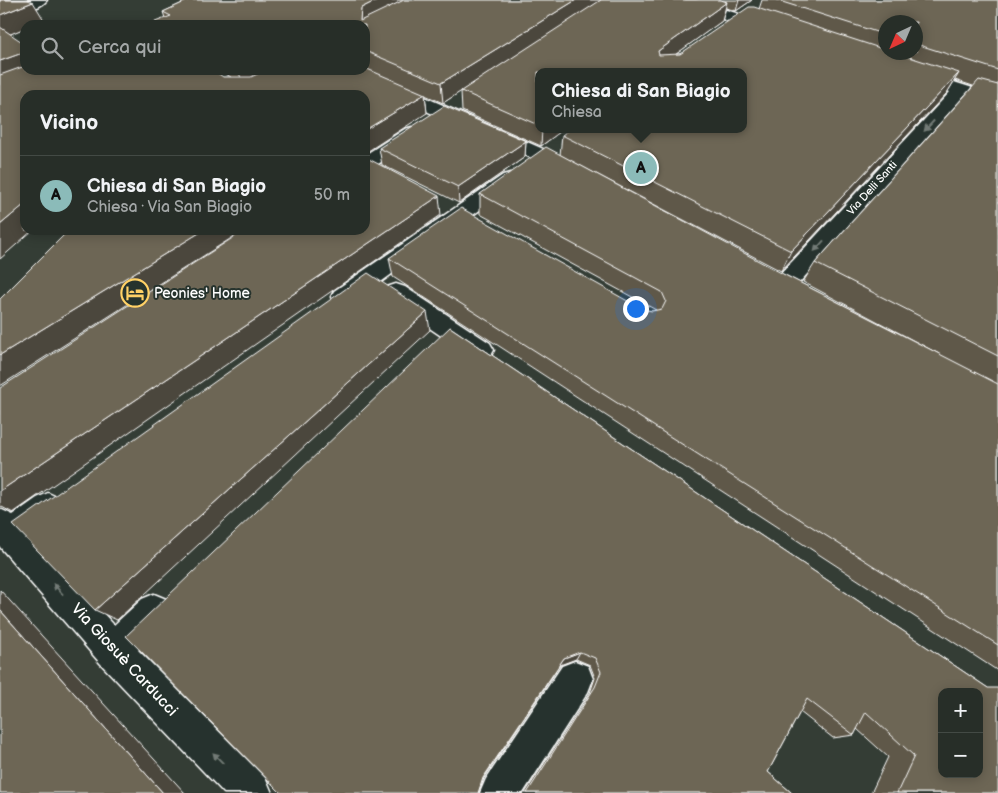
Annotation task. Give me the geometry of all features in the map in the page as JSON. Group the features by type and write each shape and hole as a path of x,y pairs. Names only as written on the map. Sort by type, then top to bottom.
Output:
{"street":[{"path":"679,0 738,19 749,19 786,32"},
{"path":"0,1 35,2"},
{"path":"723,30 758,5"},
{"path":"898,69 978,90 998,102"},
{"path":"363,75 453,106 551,150 586,179"},
{"name":"Via Delli Santi","path":"783,286 978,90"},
{"path":"370,162 453,106"},
{"path":"324,311 551,150"},
{"path":"370,168 384,175"},
{"path":"372,277 500,362"},
{"path":"429,349 450,329"},
{"path":"5,529 67,495"},
{"name":"Via Giosuè Carducci","path":"5,529 113,650 252,793"},
{"path":"113,650 170,595"},
{"path":"500,793 576,679"}],"building":[{"path":"0,0 28,0 33,2 0,15"},
{"path":"189,0 377,0 361,8 360,20 160,20 171,16 163,12"},
{"path":"404,0 576,0 441,83 370,53 370,20 362,20"},
{"path":"601,0 721,0 727,2 658,51 659,55 680,54 749,7 754,7 878,47 878,60 919,60 959,73 791,251 562,135 565,133 747,133 747,68 535,68 535,124 461,91"},
{"path":"776,0 998,0 998,70 923,46 923,15 878,15 878,32"},
{"path":"0,27 20,41 20,54 0,61"},
{"path":"20,68 20,75 220,75 223,77 251,77 255,75 370,75 370,70 425,94 370,127 370,90 20,90 20,208 0,225 0,75"},
{"path":"979,80 998,85 998,356 815,263"},
{"path":"444,106 526,141 458,187 379,148"},
{"path":"546,147 785,275 998,384 998,645 389,258 461,208 642,309 652,311 662,309 666,301 662,292 480,194"},
{"path":"370,160 439,196 0,491 0,388 237,235 370,235"},
{"path":"64,235 196,235 0,355 0,299"},
{"path":"368,273 427,312 95,610 13,525"},
{"path":"450,327 988,688 998,688 998,793 897,793 914,756 866,712 854,735 807,699 768,772 792,793 527,793 595,687 601,672 595,658 580,652 564,658 483,778 478,793 281,793 126,636"},
{"path":"0,610 163,793 0,793"}],"place":[{"name":"Chiesa di San Biagio","path":"641,168"},
{"name":"Peonies' Home","path":"135,293"}]}
